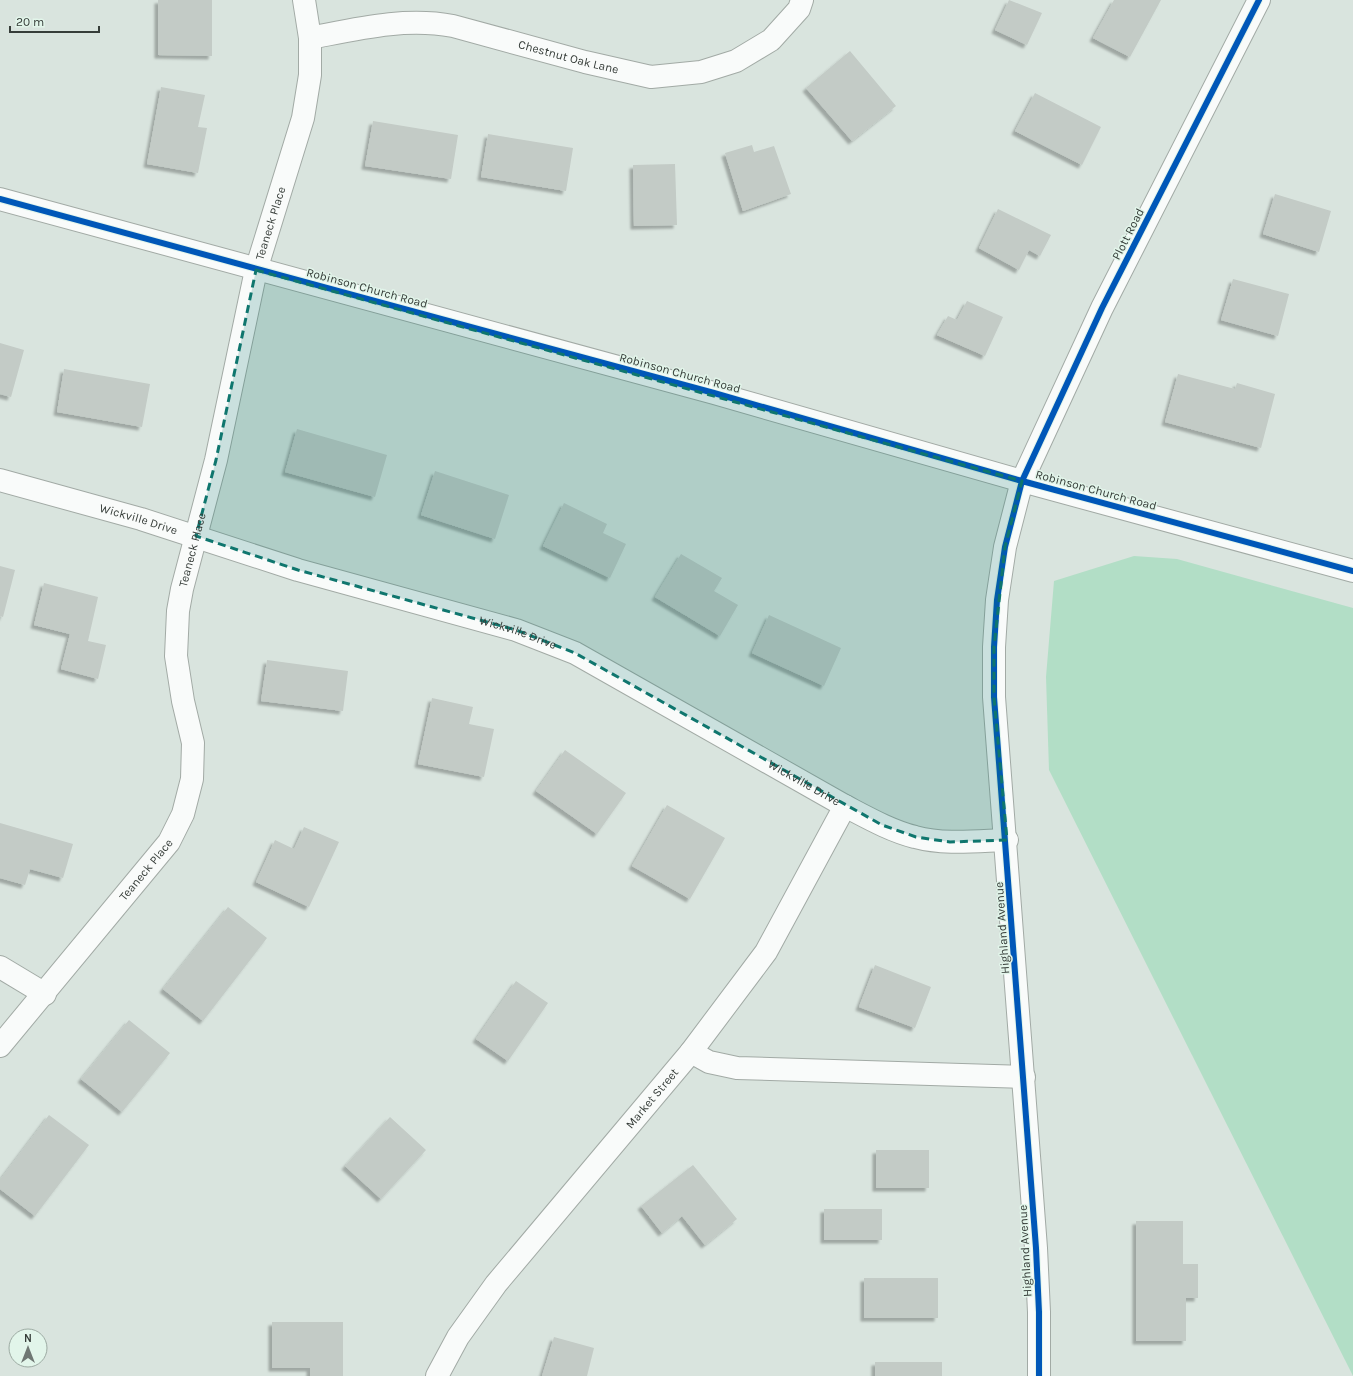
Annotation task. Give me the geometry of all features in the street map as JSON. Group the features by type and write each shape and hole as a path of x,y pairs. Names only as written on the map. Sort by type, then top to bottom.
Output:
{"street":[{"name":"Teaneck Place","path":"0,1046 45,994 168,842 183,814 192,779 193,743 183,701 176,656 178,612 216,460 256,270 302,118 310,75 310,38 304,0"},
{"name":"Chestnut Oak Lane","path":"310,38 394,23 433,22 453,26 585,62 651,77 700,72 736,61 771,40 798,10 802,0"},
{"name":"Plott Road","path":"1022,481 1102,308 1259,0"},
{"name":"Robinson Church Road","path":"0,198 256,270 720,395 1022,481 1353,571"},
{"name":"Wickville Drive","path":"0,480 141,519 298,570 516,630 575,653 845,806 882,825 916,838 950,842 1007,840"},
{"name":"Highland Avenue","path":"1022,481 1005,547 997,600 994,646 994,697 1007,840 1036,1248 1039,1312 1039,1376"},
{"name":"Market Street","path":"437,1376 458,1337 496,1284 691,1052 766,952 845,806"},
{"path":"0,966 45,994"},
{"path":"691,1052 709,1062 737,1068 1024,1077"}],"highlighted area":[{"path":"256,270 1022,481 1005,547 994,647 994,697 1007,840 950,842 916,837 882,825 575,653 516,630 298,570 196,536 216,460"}],"green space":[{"path":"1134,556 1177,559 1353,608 1353,1376 1049,770 1046,677 1054,581"}],"building":[{"path":"158,0 212,0 212,56 158,55"},
{"path":"1009,0 1042,13 1027,45 995,30"},
{"path":"1114,0 1161,0 1130,57 1093,38"},
{"path":"850,51 896,106 852,141 806,88"},
{"path":"161,87 205,95 198,127 207,128 198,173 147,164"},
{"path":"1035,93 1101,127 1082,165 1015,131"},
{"path":"373,121 458,135 451,179 365,166"},
{"path":"488,134 573,148 566,191 481,177"},
{"path":"752,145 754,152 774,146 791,194 743,211 725,153"},
{"path":"675,164 677,225 634,226 633,165"},
{"path":"1275,194 1331,211 1319,252 1263,234"},
{"path":"998,209 1051,235 1040,256 1029,250 1019,270 979,248"},
{"path":"1233,279 1289,294 1278,336 1221,320"},
{"path":"967,301 1003,317 985,356 937,335 948,316 957,320"},
{"path":"0,343 24,350 11,397 0,394"},
{"path":"64,369 150,384 142,427 57,412"},
{"path":"1178,374 1235,389 1237,383 1275,394 1261,448 1165,422"},
{"path":"297,429 387,455 375,497 285,472"},
{"path":"435,471 509,495 495,539 421,515"},
{"path":"564,503 607,524 603,533 626,544 610,578 543,546"},
{"path":"681,554 722,578 714,591 738,605 720,636 655,597"},
{"path":"0,566 15,570 3,617 0,616"},
{"path":"44,583 98,597 88,641 106,645 98,679 61,669 70,634 34,625"},
{"path":"769,615 841,648 824,686 752,653"},
{"path":"267,660 348,671 343,711 261,701"},
{"path":"432,698 473,707 469,724 494,729 484,777 418,764"},
{"path":"565,750 626,793 597,834 536,791"},
{"path":"667,805 725,838 690,899 632,866"},
{"path":"0,823 73,844 63,878 30,869 25,885 0,878"},
{"path":"304,827 339,842 309,907 256,882 275,840 294,849"},
{"path":"228,907 267,938 203,1021 163,989"},
{"path":"875,965 931,987 915,1028 859,1007"},
{"path":"516,981 548,1003 508,1061 476,1039"},
{"path":"129,1020 170,1053 122,1112 81,1079"},
{"path":"49,1115 89,1145 35,1216 0,1189 0,1180"},
{"path":"390,1117 426,1150 381,1199 345,1166"},
{"path":"876,1150 929,1150 929,1188 876,1188"},
{"path":"693,1165 737,1219 705,1245 682,1216 662,1233 641,1206"},
{"path":"824,1209 882,1209 882,1240 824,1240"},
{"path":"1136,1221 1183,1221 1183,1264 1198,1264 1198,1298 1186,1298 1186,1341 1136,1341"},
{"path":"864,1278 938,1278 938,1318 864,1318"},
{"path":"272,1322 343,1322 343,1376 310,1376 310,1368 272,1368"},
{"path":"554,1337 594,1348 587,1376 542,1376"},
{"path":"875,1362 942,1362 942,1376 875,1376"}],"cycle path":[{"path":"1039,1376 1039,1312 1036,1248 994,697 994,647 997,600 1005,547 1022,481 1102,308 1259,0"},
{"path":"0,199 714,393 1022,481 1353,571"}]}
